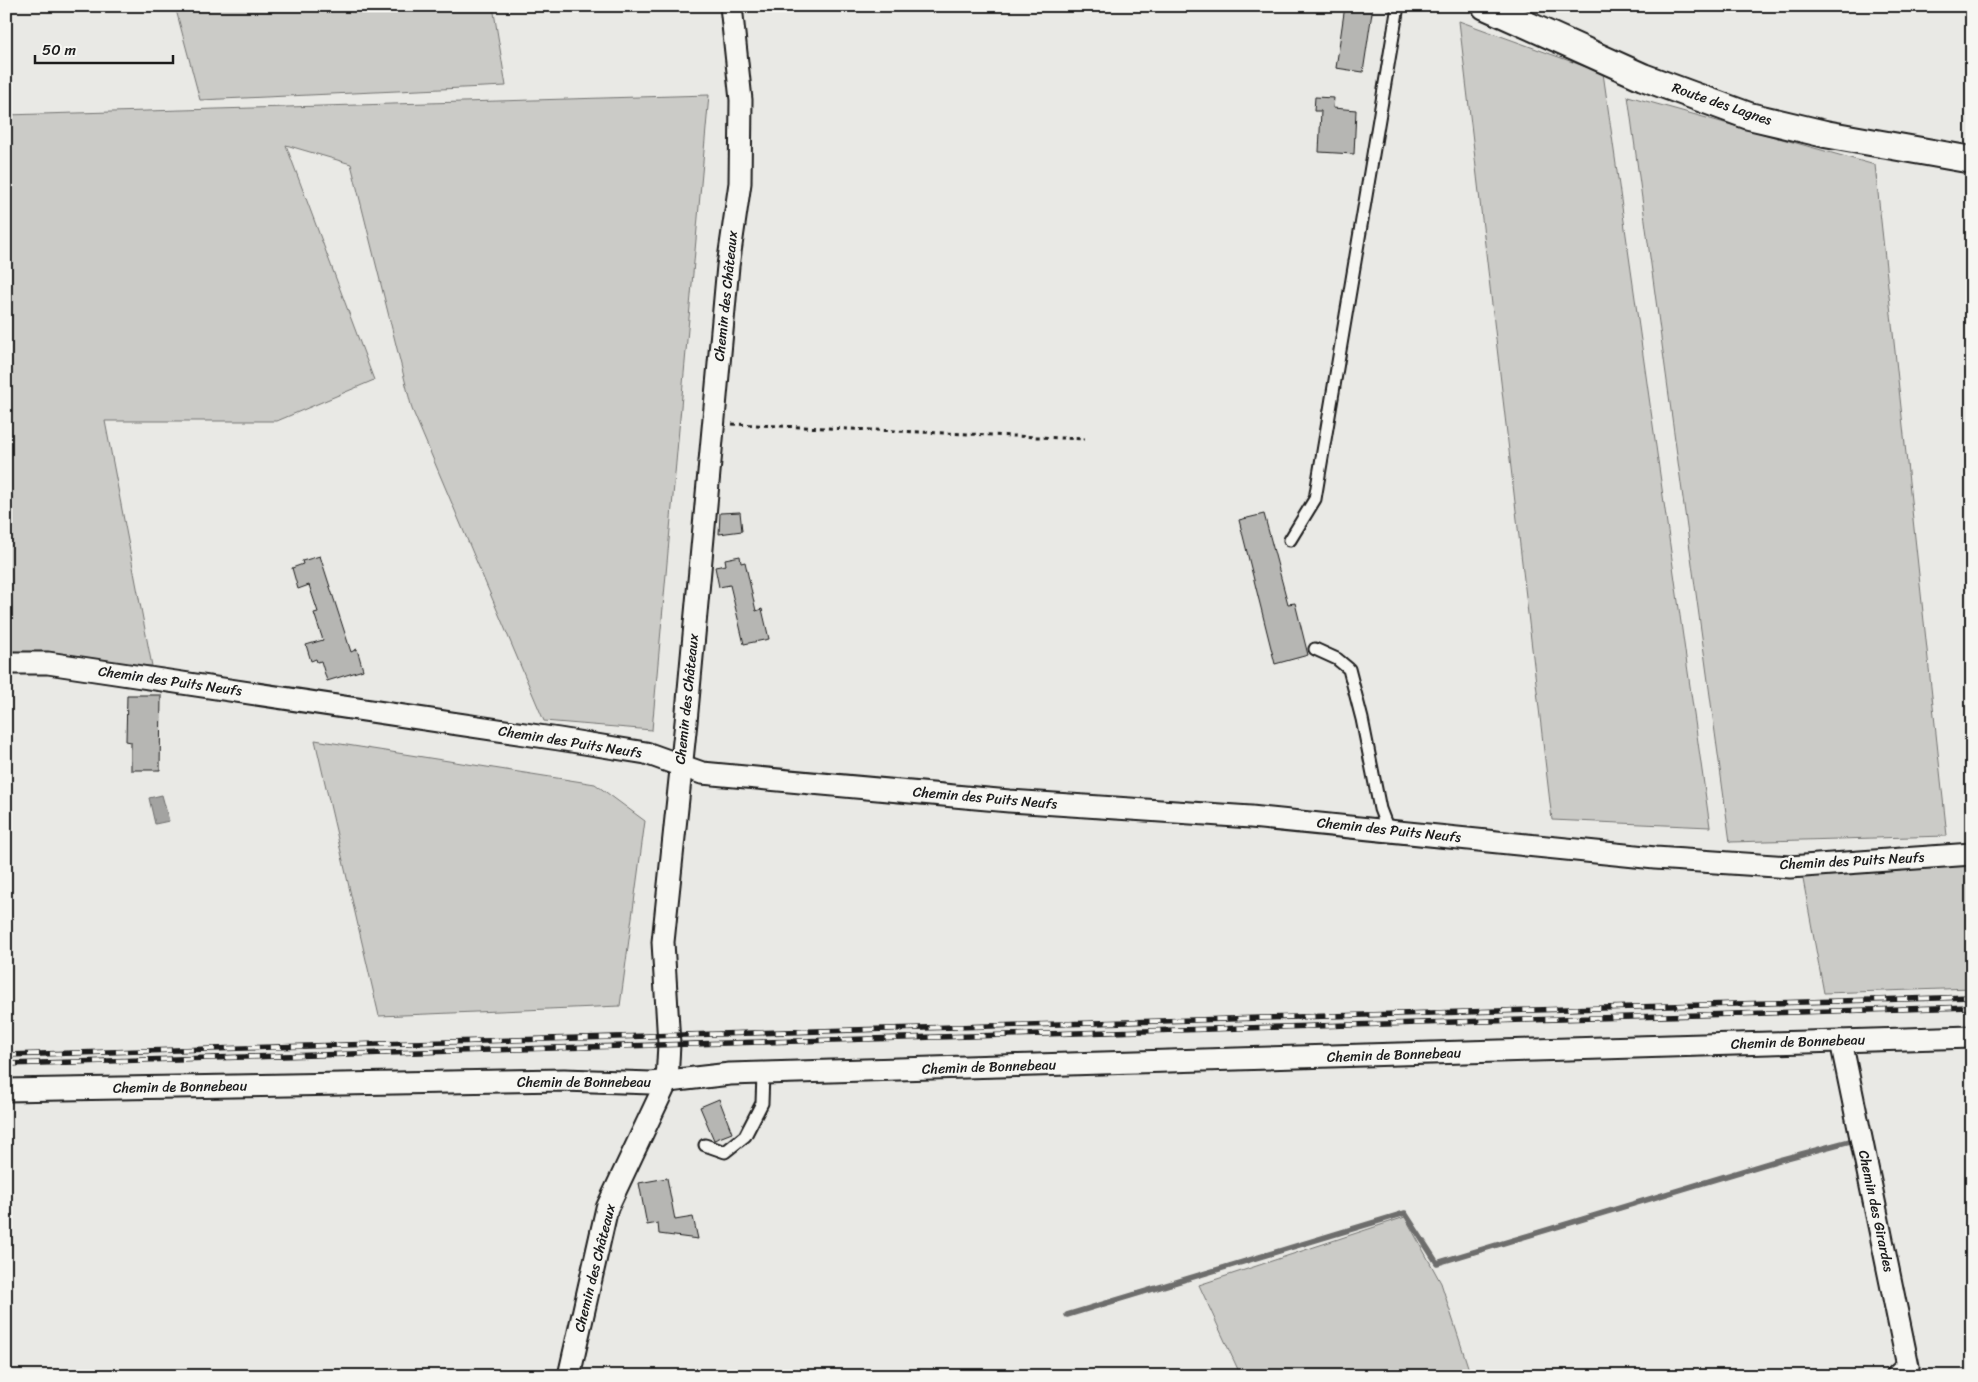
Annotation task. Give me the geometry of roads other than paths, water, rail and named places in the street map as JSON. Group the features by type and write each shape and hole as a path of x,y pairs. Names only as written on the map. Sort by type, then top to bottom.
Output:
{"street":[{"name":"Chemin des Châteaux","path":"569,1376 607,1208 667,1081 668,1035 663,942 686,722 728,266 740,183 741,100 732,6"},
{"name":"Route des Lagnes","path":"1485,6 1643,77 1749,116 1825,134 1972,160"},
{"name":"Chemin des Puits Neufs","path":"6,663 48,663 559,739 646,753 702,772 812,783 1018,801 1251,817 1655,858 1790,867 1972,854"},
{"name":"Chemin de Bonnebeau","path":"6,1090 544,1080 651,1083 730,1074 1972,1037"},
{"name":"Chemin des Girardes","path":"1841,1041 1908,1366 1898,1376"}],"lane":[{"path":"1290,540 1315,499 1398,6"},
{"path":"1315,649 1337,659 1349,669 1362,719 1380,808 1388,830"},
{"path":"705,1145 725,1152 745,1136 762,1103 763,1074"}],"waterway":[{"path":"1067,1315 1405,1213 1437,1263 1779,1160 1850,1141"}],"railway":[{"path":"6,1055 1972,997"},
{"path":"6,1064 1972,1007"}]}
